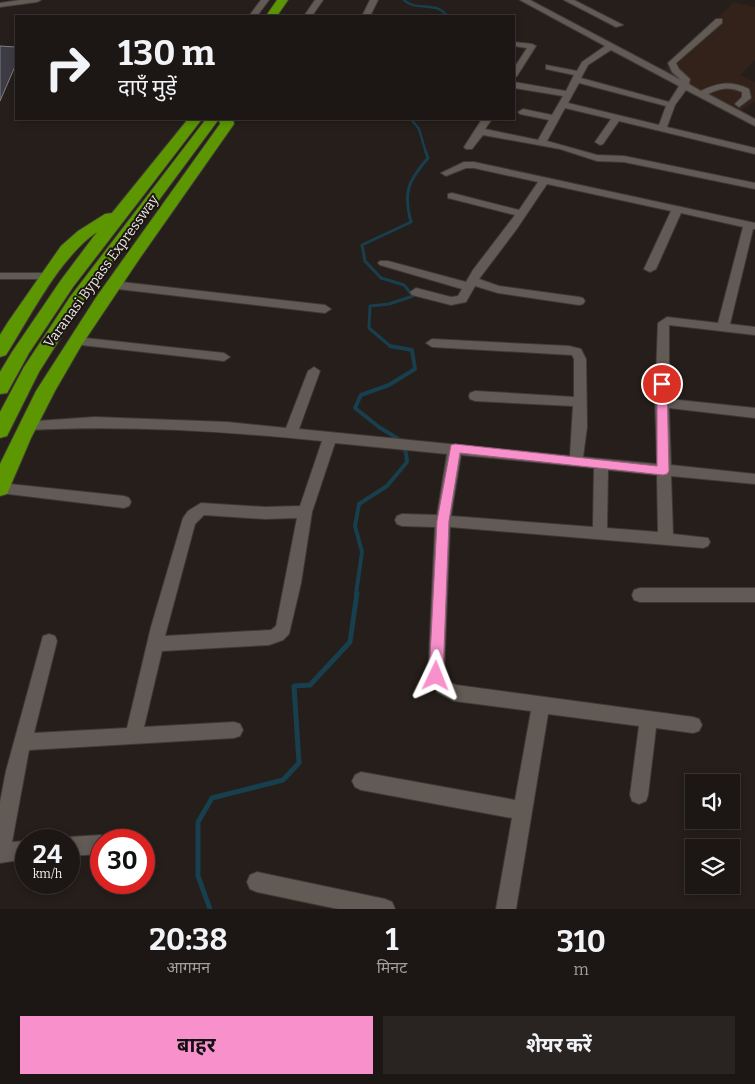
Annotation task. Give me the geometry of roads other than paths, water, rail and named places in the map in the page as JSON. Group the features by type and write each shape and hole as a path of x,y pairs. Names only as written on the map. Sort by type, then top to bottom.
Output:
{"highway":[{"path":"272,15 282,0"},
{"name":"Varanasi Bypass Expressway","path":"0,388 58,297 92,249 194,120"},
{"name":"Varanasi Bypass Expressway","path":"0,431 30,371 76,301 212,120"},
{"path":"0,488 26,425 76,341 113,285 227,124 226,120"},
{"path":"0,351 48,276 73,242 125,208"}],"street":[{"path":"0,5 38,0"},
{"path":"254,15 265,0"},
{"path":"309,15 319,0"},
{"path":"366,15 374,0"},
{"path":"524,0 609,47 755,123"},
{"path":"568,0 620,25"},
{"path":"662,129 671,105 684,86 686,79 675,70 672,63 719,21"},
{"path":"515,44 532,46 515,70"},
{"path":"542,143 588,61 609,47"},
{"path":"550,67 671,105"},
{"path":"515,85 568,94"},
{"path":"700,95 718,85 732,85 746,91 747,98 739,104"},
{"path":"563,105 755,151"},
{"path":"523,112 555,118"},
{"path":"600,142 618,118"},
{"path":"469,148 481,131 480,125 486,120"},
{"path":"481,131 562,147 590,157 624,158 755,186"},
{"path":"446,172 464,165 474,165 752,226 723,327"},
{"path":"416,292 457,301 462,299 470,284 544,181"},
{"path":"452,196 522,214"},
{"path":"650,269 677,210"},
{"path":"384,263 470,284 580,301"},
{"path":"0,276 48,276"},
{"path":"113,285 325,309"},
{"path":"666,539 662,403 664,323 680,322 755,331"},
{"path":"76,341 224,357"},
{"path":"432,343 569,350 577,352 580,359 580,427 576,461"},
{"path":"290,434 314,371"},
{"path":"475,396 580,402"},
{"path":"662,403 755,413"},
{"path":"26,425 95,422 227,427 755,479"},
{"path":"155,644 269,638 277,635 283,629 305,512 330,438"},
{"path":"455,448 443,521 436,676 443,687 454,693 693,725"},
{"path":"600,463 600,533"},
{"path":"0,488 124,502"},
{"path":"134,734 155,644 188,522 193,515 201,509 265,513 305,512"},
{"path":"402,520 443,521 703,542"},
{"path":"640,595 755,595"},
{"path":"15,851 0,852 14,771 49,642"},
{"path":"506,909 541,705"},
{"path":"639,795 649,718"},
{"path":"22,742 134,734 234,730"},
{"path":"361,781 524,811"},
{"path":"257,882 379,908"}],"waterway":[{"path":"404,0 414,5 437,8 446,15"},
{"path":"412,120 419,129 426,153"},
{"path":"390,346 369,328 370,306 389,304 413,296 404,285 381,278 365,261 362,245 411,222 407,203 409,187 416,173 428,158 426,152"},
{"path":"356,594 362,552 355,526 359,504 387,486 407,462 406,453 400,440 379,427 355,408 361,395 389,385 415,369 412,350 390,346"},
{"path":"390,346 395,347"},
{"path":"210,909 198,876 198,822 212,798 283,780 299,763 294,686 310,685 350,642 357,593"}]}
